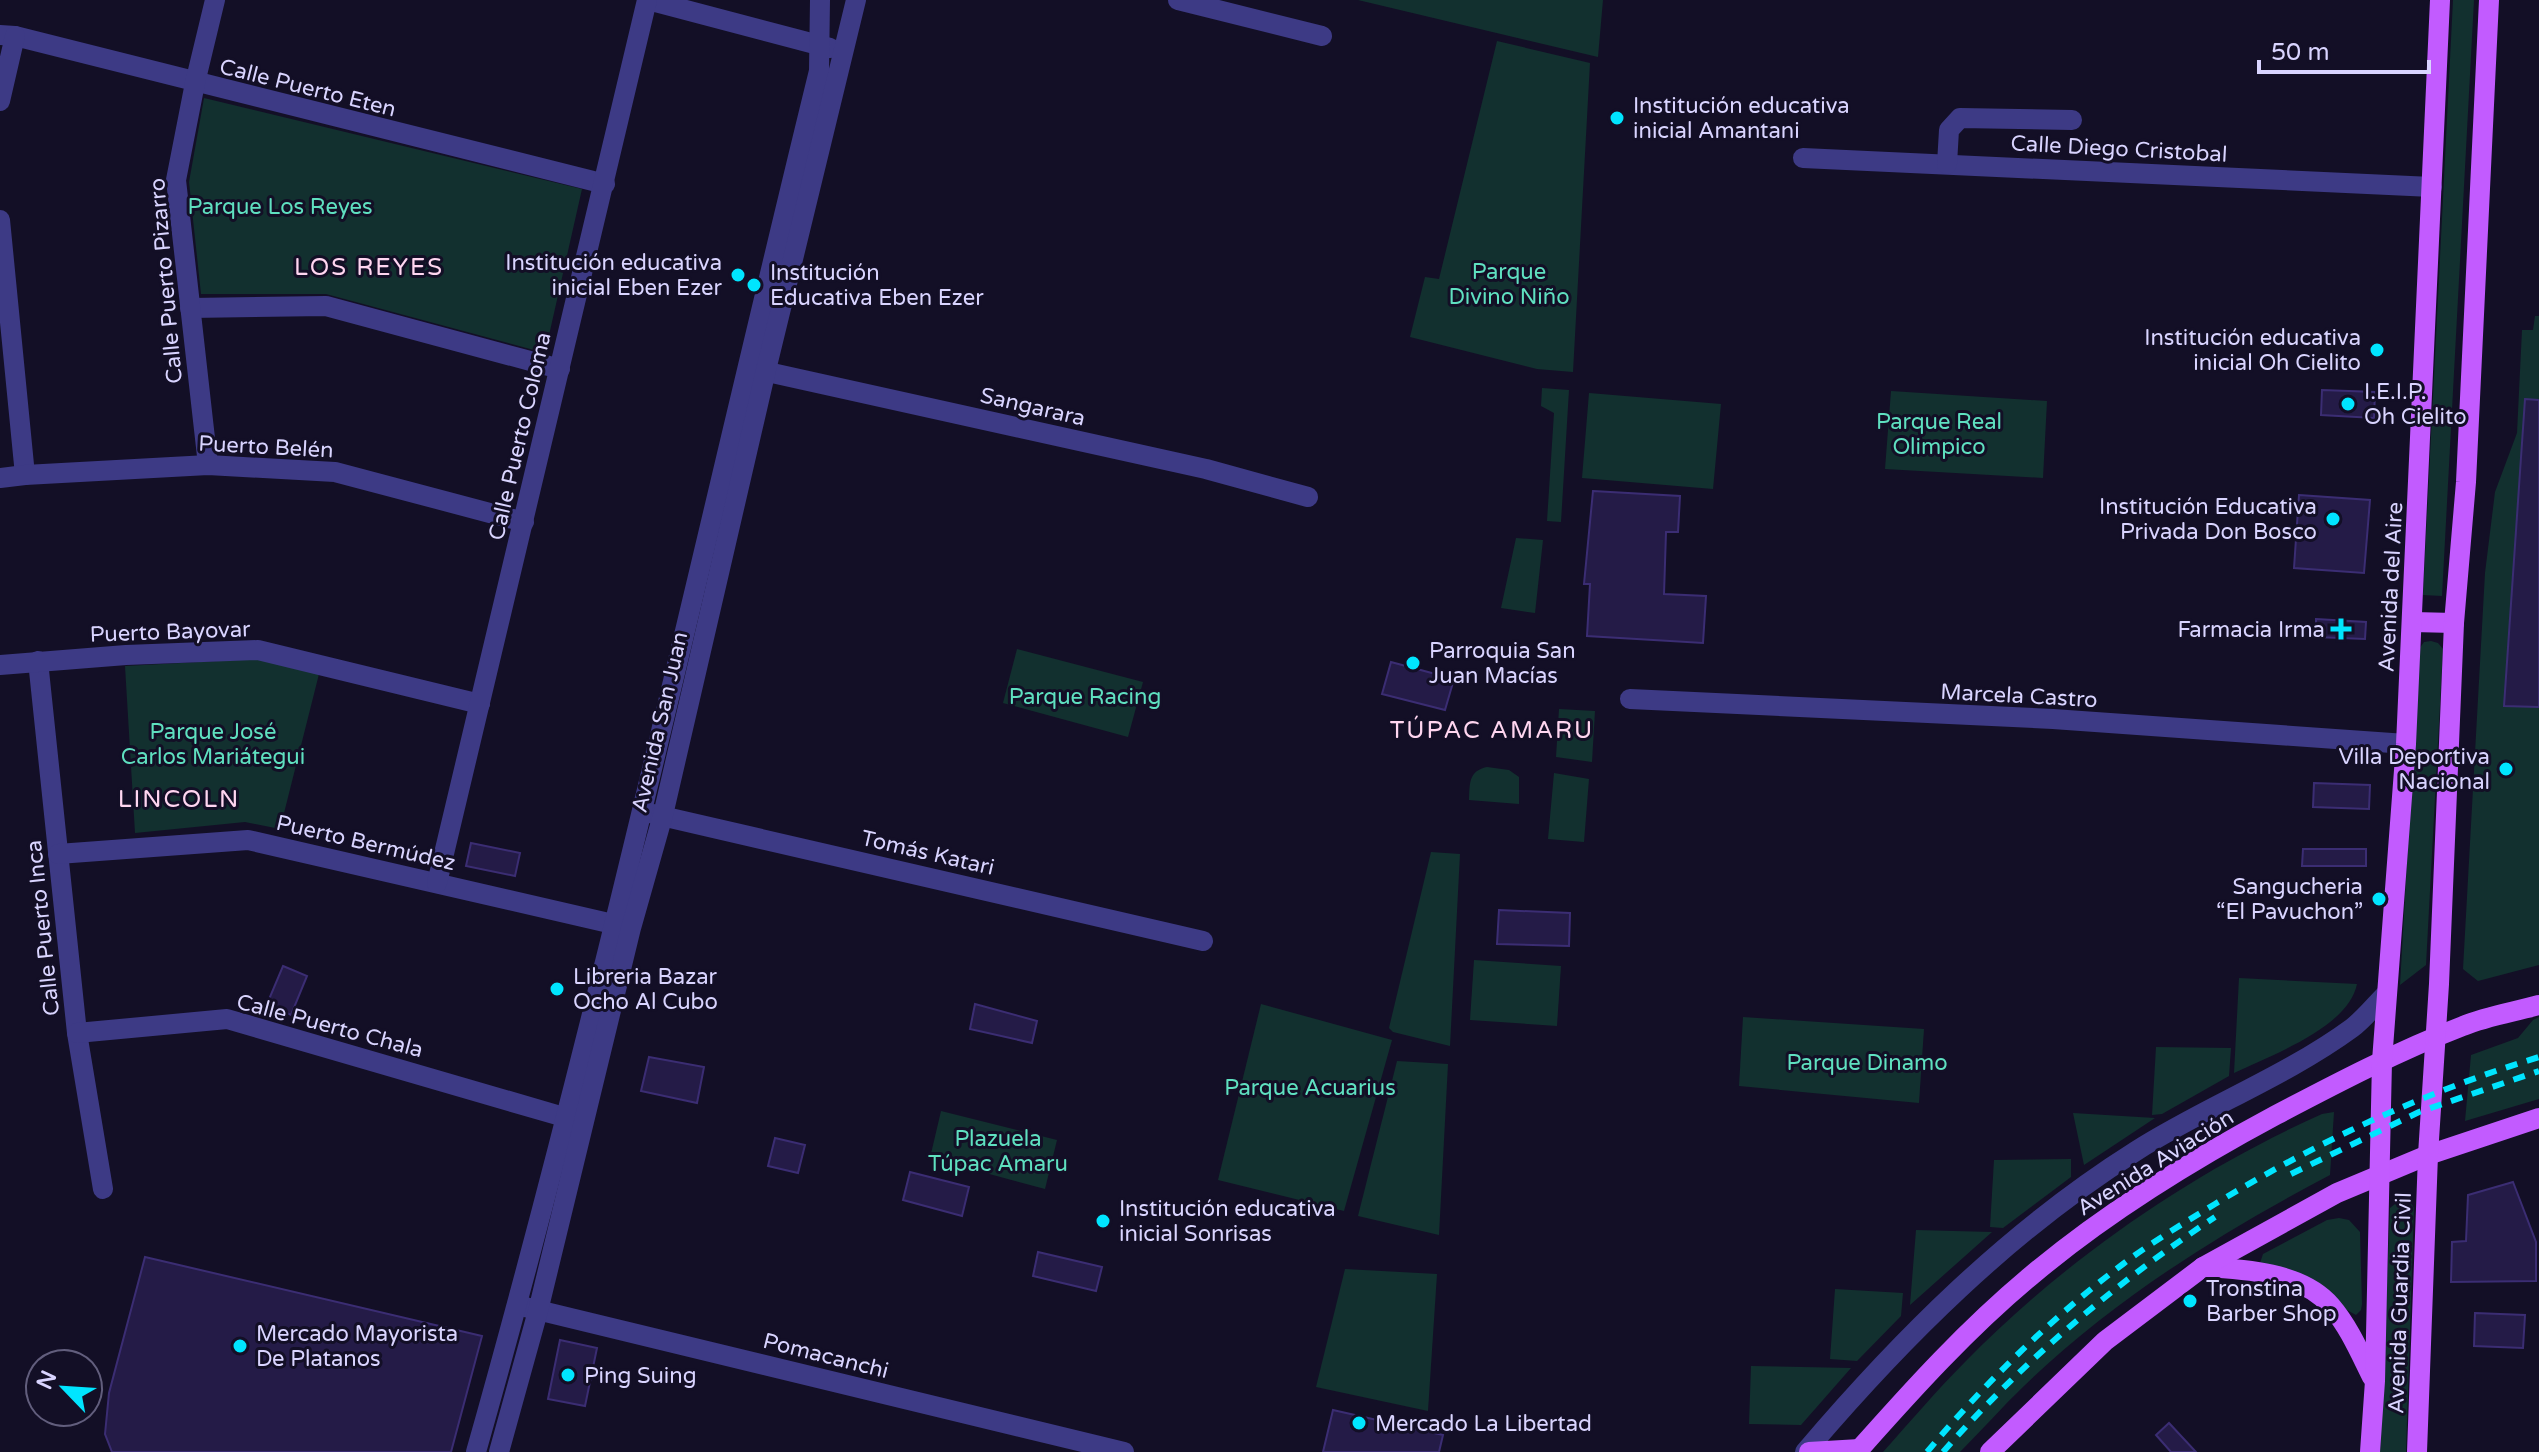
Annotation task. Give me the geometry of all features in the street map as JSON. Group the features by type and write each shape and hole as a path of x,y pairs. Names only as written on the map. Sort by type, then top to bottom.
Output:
{"main road":[{"name":"Avenida del Aire","path":"2378,1175 2386,994 2413,622 2440,0"},
{"path":"2428,1155 2454,623 2466,482 2489,0"},
{"path":"2413,622 2454,623"},
{"name":"Avenida Aviación","path":"1858,1450 1972,1329 2033,1274 2118,1209 2202,1155 2382,1061 2466,1025 2539,1005"},
{"path":"1990,1452 2105,1341 2203,1267 2337,1193 2428,1155 2539,1118"},
{"name":"Avenida Guardia Civil","path":"2417,1452 2428,1155"},
{"name":"Avenida Guardia Civil","path":"2370,1452 2375,1381 2378,1175"},
{"path":"2203,1267 2271,1273 2315,1292 2330,1304 2344,1323 2375,1381"},
{"path":"1807,1452 1858,1450"}],"street":[{"name":"Calle Puerto Pizarro","path":"208,465 176,180 215,0"},
{"path":"648,0 844,52"},
{"name":"Calle Puerto Coloma","path":"437,883 648,0"},
{"path":"822,0 855,4"},
{"name":"Avenida San Juan","path":"499,1452 538,1311 631,928 663,815 819,71 822,0"},
{"path":"1178,0 1322,36"},
{"name":"Avenida San Juan","path":"476,1452 517,1305 756,369 855,4"},
{"name":"Calle Puerto Eten","path":"7,36 605,184"},
{"path":"0,101 7,36"},
{"path":"1947,164 1949,130 1960,118 2072,120"},
{"name":"Calle Diego Cristobal","path":"1803,158 2432,187"},
{"path":"0,220 25,475"},
{"path":"190,308 326,306 560,369"},
{"name":"Sangarara","path":"756,369 1206,469 1308,497"},
{"name":"Puerto Belén","path":"0,478 208,465 335,472 524,522"},
{"name":"Puerto Bayovar","path":"0,665 258,650 480,704"},
{"name":"Calle Puerto Inca","path":"38,661 77,1033 103,1189"},
{"name":"Marcela Castro","path":"1630,699 2053,719 2406,744"},
{"name":"Tomás Katari","path":"641,813 663,815 1203,941"},
{"name":"Puerto Bermúdez","path":"58,854 248,840 613,924"},
{"name":"Avenida Aviación","path":"1807,1452 1866,1380 1960,1287 2016,1239 2135,1151 2324,1047 2354,1026 2386,994"},
{"name":"Calle Puerto Chala","path":"77,1033 227,1019 564,1117"},
{"name":"Pomacanchi","path":"517,1305 1124,1452"}],"green space":[{"path":"1358,0 1603,0 1598,57"},
{"path":"2453,0 2474,0 2442,596 2423,595"},
{"name":"Parque Divino Niño","path":"1497,41 1590,63 1573,372 1537,369 1410,337 1425,277 1439,279"},
{"name":"Parque Los Reyes","path":"204,98 582,189 545,353 326,294 201,294 189,182"},
{"name":"Villa Deportiva Nacional","path":"2535,316 2539,316 2539,965 2478,981 2463,969 2485,573 2495,492 2517,433 2522,330 2533,330"},
{"path":"1542,388 1569,390 1561,522 1547,521 1554,413 1541,406"},
{"name":"Parque Real Olimpico","path":"1891,391 2047,401 2043,478 1885,469"},
{"path":"1589,393 1721,404 1713,489 1582,478"},
{"path":"1516,538 1543,540 1535,613 1501,608"},
{"path":"2431,641 2443,649 2426,965 2400,985 2419,649 2424,642"},
{"name":"Parque Racing","path":"1017,649 1143,682 1128,737 1003,703"},
{"name":"Parque José Carlos Mariátegui","path":"258,659 319,674 280,829 245,822 135,833 125,666"},
{"path":"1559,709 1595,711 1592,762 1556,757"},
{"path":"1487,767 1509,770 1519,777 1519,804 1469,800 1473,775"},
{"path":"1554,773 1589,779 1584,842 1548,839"},
{"path":"1431,852 1460,854 1450,1046 1393,1032 1389,1028"},
{"path":"1474,960 1561,966 1557,1026 1470,1020"},
{"path":"2239,978 2357,984 2351,1000 2324,1027 2287,1049 2234,1073"},
{"name":"Parque Acuarius","path":"1261,1004 1392,1040 1344,1211 1218,1180"},
{"name":"Parque Dinamo","path":"1743,1017 1924,1029 1919,1103 1739,1086"},
{"path":"2539,1017 2539,1099 2465,1121 2471,1055 2518,1038"},
{"path":"2156,1047 2231,1048 2229,1076 2162,1114 2152,1115"},
{"path":"1397,1061 1448,1064 1439,1235 1358,1216"},
{"name":"Plazuela Túpac Amaru","path":"941,1111 1057,1140 1045,1189 930,1158"},
{"path":"2334,1112 2330,1175 2248,1220 2131,1296 2058,1354 1960,1452 1883,1452 1954,1373 2004,1324 2088,1254 2178,1191 2225,1163 2322,1114"},
{"path":"2073,1113 2155,1118 2084,1165"},
{"path":"2071,1159 2071,1177 2003,1228 1990,1227 1994,1160"},
{"path":"2400,1200 2411,1203 2414,1208 2406,1452 2380,1452 2390,1208"},
{"path":"2327,1220 2349,1220 2360,1232 2362,1304 2356,1315 2260,1263 2263,1254"},
{"path":"1916,1230 1992,1232 1910,1305"},
{"path":"1345,1269 1437,1274 1428,1411 1316,1387"},
{"path":"1835,1289 1903,1293 1901,1316 1857,1361 1830,1359"},
{"path":"1751,1366 1851,1368 1801,1425 1749,1424"}],"building":[{"name":"I.E.I.P. Oh Cielito","path":"2322,390 2375,392 2374,418 2321,415"},
{"path":"2525,399 2539,400 2539,707 2504,706"},
{"path":"1593,491 1680,496 1678,532 1666,532 1664,594 1706,596 1703,643 1587,636 1590,584 1584,584"},
{"path":"2299,495 2370,500 2364,573 2294,568"},
{"name":"Farmacia Irma","path":"2316,619 2366,622 2365,639 2316,637"},
{"path":"1391,662 1454,679 1445,710 1382,694"},
{"path":"2314,783 2370,785 2369,809 2313,807"},
{"path":"471,843 520,853 515,876 466,866"},
{"path":"2303,849 2366,849 2366,866 2302,866"},
{"path":"1499,910 1570,913 1569,946 1497,944"},
{"path":"283,966 307,976 291,1015 267,1004"},
{"path":"975,1004 1037,1021 1032,1043 970,1029"},
{"path":"649,1057 704,1067 697,1103 641,1091"},
{"path":"775,1138 805,1145 798,1173 768,1166"},
{"path":"910,1172 969,1187 962,1216 903,1200"},
{"path":"2513,1182 2536,1242 2536,1281 2451,1282 2452,1242 2466,1241 2468,1195"},
{"path":"1038,1252 1102,1267 1096,1291 1033,1276"},
{"name":"Mercado Mayorista De Platanos","path":"145,1257 482,1336 451,1452 112,1452 105,1434 109,1393"},
{"path":"2475,1313 2525,1315 2523,1348 2474,1346"},
{"path":"560,1340 597,1348 585,1406 548,1399"},
{"name":"Mercado La Libertad","path":"1333,1410 1443,1435 1439,1452 1323,1452"},
{"path":"2169,1423 2196,1452 2171,1452 2156,1435"}],"railway":[{"path":"1927,1452 1972,1401 2045,1329 2096,1285 2168,1233 2253,1181 2372,1120 2454,1086 2539,1057"},
{"path":"2291,1174 2419,1112 2539,1071"},
{"path":"1943,1452 2005,1386 2071,1326 2141,1269 2215,1217"}],"place":[{"name":"Institución educativa inicial Amantani","path":"1617,118"},
{"name":"Institución educativa inicial Eben Ezer","path":"738,275"},
{"name":"Institución Educativa Eben Ezer","path":"754,285"},
{"name":"Institución educativa inicial Oh Cielito","path":"2377,350"},
{"name":"I.E.I.P. Oh Cielito","path":"2348,404"},
{"name":"Institución Educativa Privada Don Bosco","path":"2333,519"},
{"name":"Farmacia Irma","path":"2341,629"},
{"name":"Parroquia San Juan Macías","path":"1413,663"},
{"name":"Villa Deportiva Nacional","path":"2506,769"},
{"name":"Sangucheria “El Pavuchon”","path":"2379,899"},
{"name":"Libreria Bazar Ocho Al Cubo","path":"557,989"},
{"name":"Institución educativa inicial Sonrisas","path":"1103,1221"},
{"name":"Tronstina Barber Shop","path":"2190,1301"},
{"name":"Mercado Mayorista De Platanos","path":"240,1346"},
{"name":"Ping Suing","path":"568,1375"},
{"name":"Mercado La Libertad","path":"1359,1423"}],"district":[{"name":"LOS REYES","path":"369,267"},
{"name":"TÚPAC AMARU","path":"1492,730"},
{"name":"LINCOLN","path":"179,799"}]}
